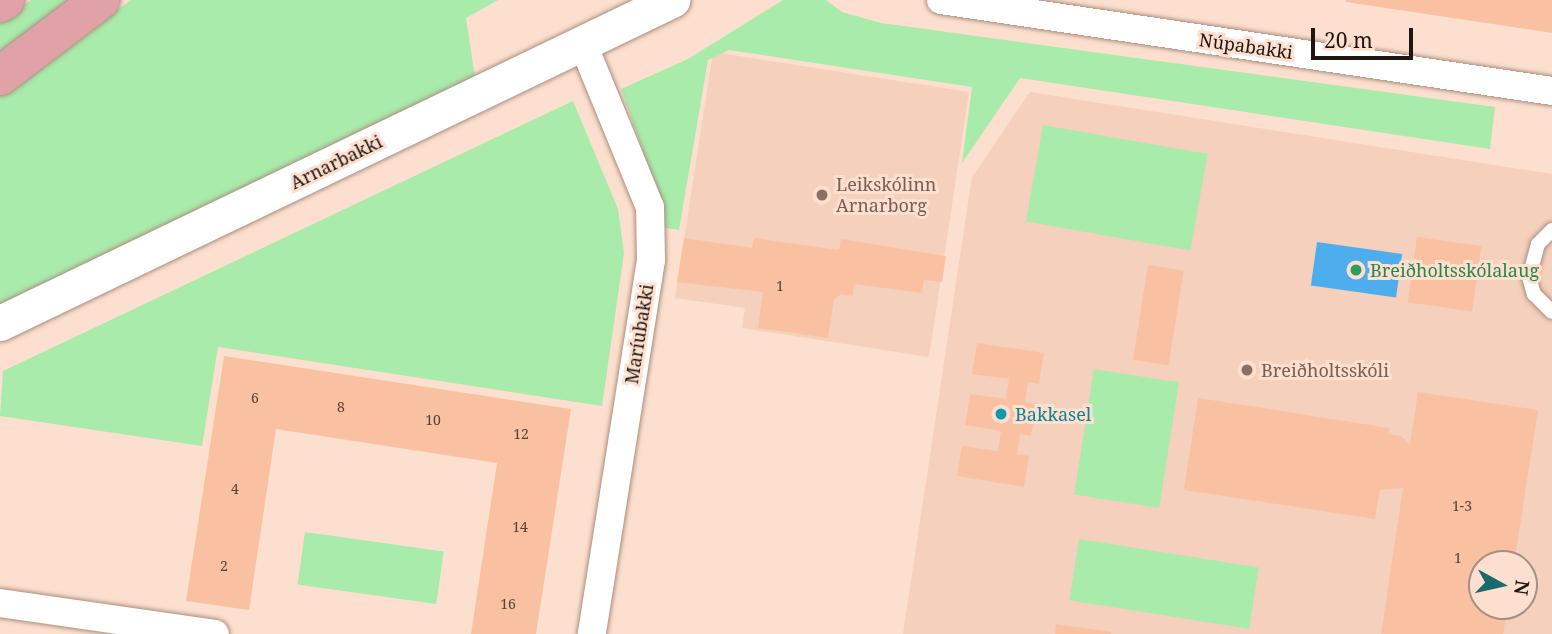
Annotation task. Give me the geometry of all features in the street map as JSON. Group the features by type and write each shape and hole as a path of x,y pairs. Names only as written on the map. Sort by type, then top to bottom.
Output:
{"main road":[{"path":"0,4 5,0"},
{"path":"0,76 100,0"}],"street":[{"name":"Arnarbakki","path":"0,323 672,0"},
{"name":"Núpabakki","path":"940,0 1552,91"},
{"name":"Maríubakki","path":"583,44 650,206 651,260 592,634"},
{"path":"0,603 215,634"}],"lane":[{"path":"1552,230 1538,244 1529,277 1534,294 1552,312"}],"shaded area":[{"name":"Leikskólinn Arnarborg","path":"713,52 969,92 929,357 742,328 745,308 675,298"},
{"name":"Breiðholtsskóli","path":"1030,92 1552,174 1552,634 903,634 972,177"}],"green space":[{"path":"31,0 75,0 0,55 0,22"},
{"path":"131,0 498,0 466,18 475,77 0,306 0,95"},
{"path":"783,0 826,0 842,12 881,23 1495,107 1490,149 1020,78 962,163 972,87 729,50 708,60 679,230 661,227 661,201 621,89 688,59"},
{"path":"573,101 618,209 624,253 602,406 218,347 202,446 0,416 3,371"},
{"path":"1043,125 1207,154 1190,251 1026,222"},
{"path":"1094,369 1179,382 1159,508 1074,494"},
{"path":"305,532 444,551 436,604 298,584"},
{"path":"1079,539 1259,567 1249,629 1069,600"}],"water":[{"name":"Breiðholtsskólalaug","path":"1317,242 1402,254 1396,298 1311,286"}],"building":[{"path":"1552,0 1552,33 1346,2"},
{"path":"1417,237 1481,246 1472,311 1408,302"},
{"path":"684,238 752,248 754,238 839,250 841,239 946,256 942,282 924,280 922,293 854,284 853,296 841,294 834,300 828,338 758,328 763,292 677,282"},
{"path":"1148,265 1184,271 1169,365 1133,360"},
{"name":"Bakkasel","path":"977,343 1044,353 1039,384 1028,382 1025,402 1036,404 1031,436 1020,434 1017,454 1029,456 1024,487 957,476 962,446 998,451 1001,431 965,425 970,394 1006,399 1009,379 972,374"},
{"path":"224,356 571,409 536,634 471,634 497,463 276,429 249,610 186,601"},
{"path":"1418,392 1538,410 1516,550 1468,550 1468,620 1506,620 1503,634 1381,634 1403,488 1380,490 1375,519 1184,490 1198,398 1389,428 1388,434 1401,436 1410,445"},
{"path":"1056,624 1111,632 1111,634 1055,634"}],"place":[{"name":"Leikskólinn Arnarborg","path":"822,195"},
{"name":"Breiðholtsskólalaug","path":"1356,270"},
{"name":"Breiðholtsskóli","path":"1247,370"},
{"name":"Bakkasel","path":"1001,414"}]}
